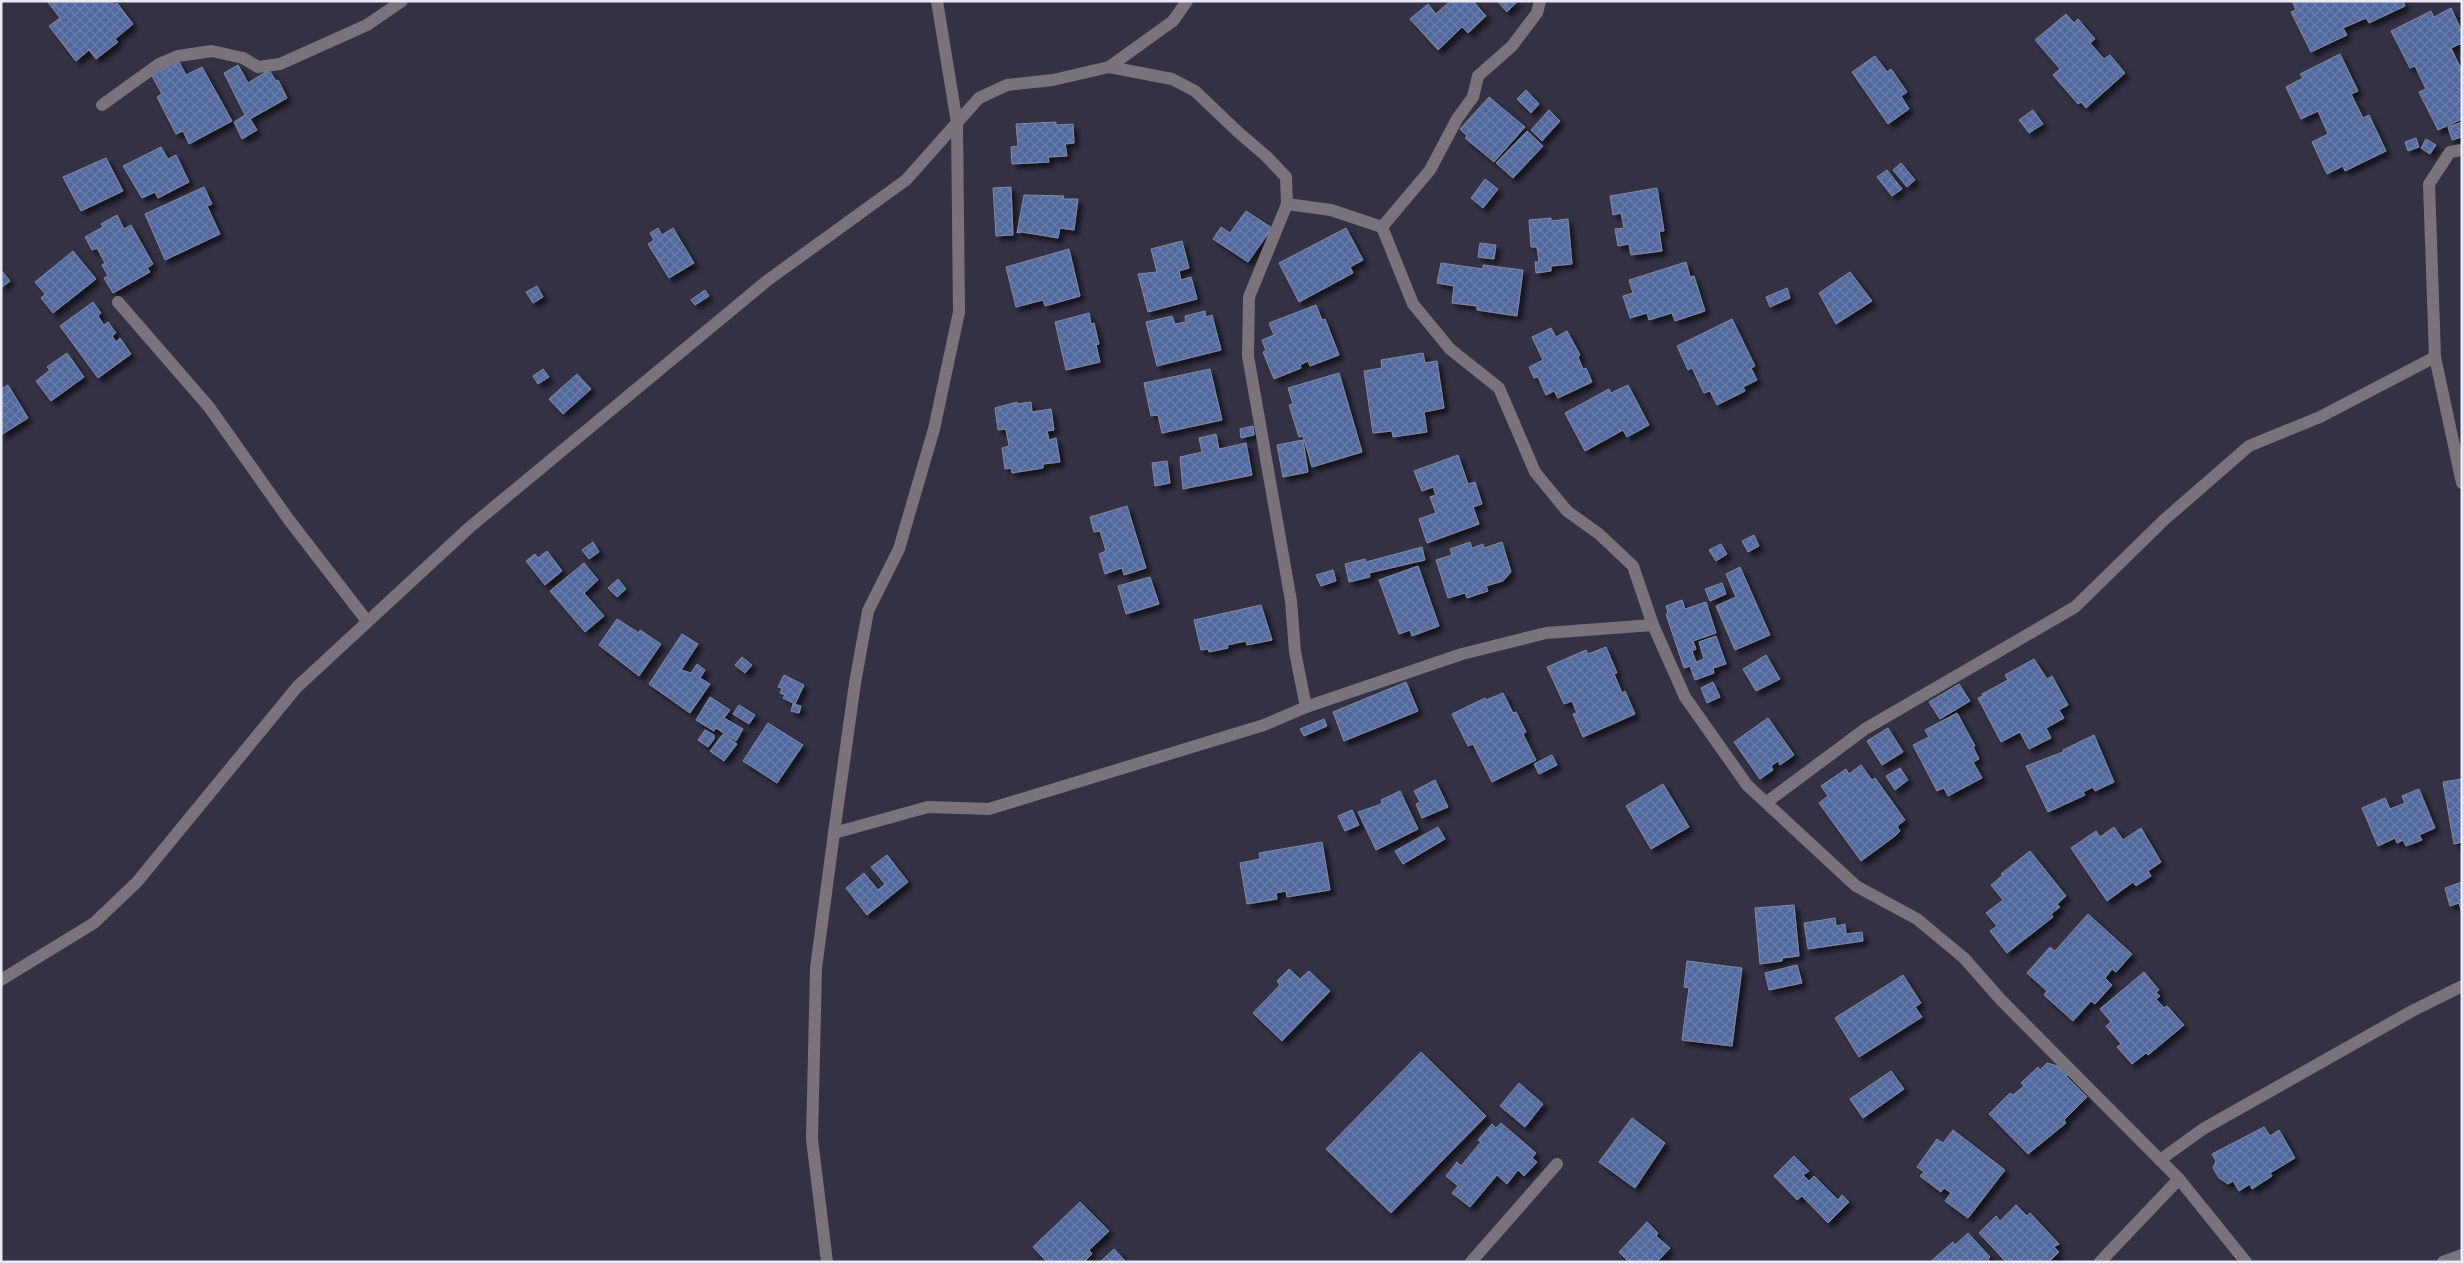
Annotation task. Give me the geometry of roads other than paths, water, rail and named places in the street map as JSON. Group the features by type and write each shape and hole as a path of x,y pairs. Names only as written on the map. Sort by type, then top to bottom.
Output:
{"street":[{"path":"102,105 159,64 178,56 212,51 243,58 258,67 280,64 367,25 402,1"},
{"path":"827,1262 812,1139 816,968 834,833 855,683 868,611 900,549 934,429 958,312 957,123 937,1"},
{"path":"1,980 94,923 137,882 297,687 470,527 768,280 906,180 979,98 1007,85 1053,80 1110,67 1173,21 1187,1"},
{"path":"1382,227 1430,170 1457,119 1473,97 1478,76 1512,46 1537,13 1540,1"},
{"path":"1110,67 1172,79 1195,91 1266,156 1286,177 1287,204 1249,297 1248,356 1291,601 1295,652 1306,707"},
{"path":"2462,150 2450,152 2429,184 2436,357 2462,483"},
{"path":"1287,204 1330,210 1382,227 1413,304 1450,349 1498,388 1535,472 1562,504 1600,534 1633,566 1653,625 1685,697 1747,785 1856,886 1917,919 1964,958 2001,1000 2179,1179 2246,1262"},
{"path":"118,302 209,407 289,520 367,621"},
{"path":"1767,802 1865,729 2075,607 2164,520 2249,446 2320,417 2436,357"},
{"path":"834,833 928,807 989,809 1264,725 1306,707 1462,654 1546,634 1653,625"},
{"path":"2160,1160 2203,1129 2412,1011 2462,986"},
{"path":"1471,1262 1557,1164"},
{"path":"2100,1262 2179,1179"},
{"path":"2443,1262 2462,1255"}]}
